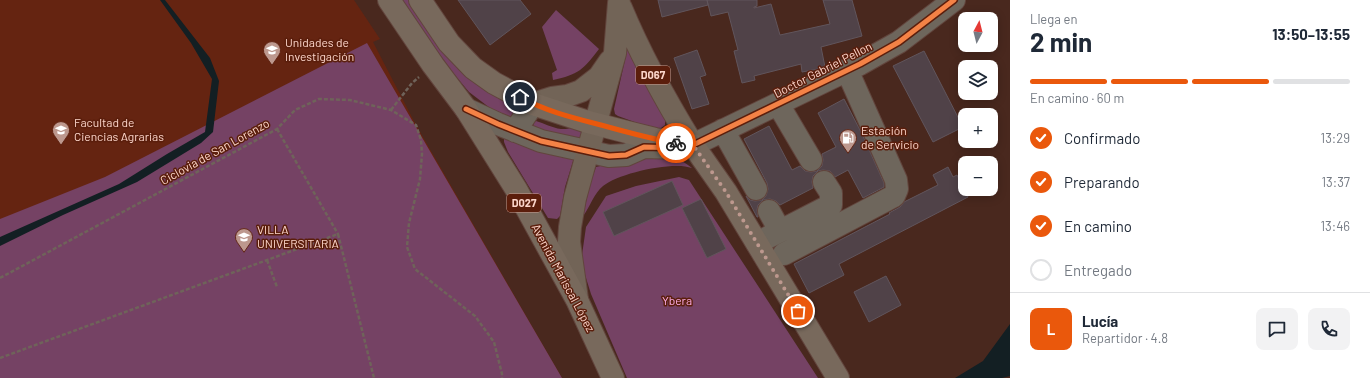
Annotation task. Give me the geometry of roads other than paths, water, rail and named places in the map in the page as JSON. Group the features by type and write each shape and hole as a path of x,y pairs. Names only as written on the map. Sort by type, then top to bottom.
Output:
{"highway":[{"name":"Avenida Mariscal López","path":"389,0 433,65 466,109 516,189 578,300 613,378"},
{"path":"420,0 449,43 473,68 494,83 533,104 596,124 655,139 693,145 726,192 838,378"}],"main road":[{"name":"D067","path":"578,300 569,242 570,227 575,198 615,53 619,1"},
{"name":"D067","path":"619,1 631,31 655,79 693,145"},
{"path":"533,104 581,91 599,77 615,53"}],"street":[{"name":"Doctor Gabriel Pellon","path":"466,109 498,124 541,141 609,156 620,156 644,147 680,148 693,145 778,104 847,70 899,42 954,0"},
{"path":"784,254 894,196 897,189 896,180 847,70"},
{"path":"515,131 533,104"},
{"path":"778,104 811,160"},
{"path":"723,130 756,188"},
{"path":"757,244 831,205 831,193 824,182"},
{"path":"769,211 780,231"}],"place":[{"name":"Unidades de Investigación","path":"272,65"},
{"name":"Facultad de Ciencias Agrarias","path":"61,145"},
{"name":"Estación de Servicio","path":"848,153"},
{"name":"VILLA UNIVERSITARIA","path":"244,252"}],"park label":[{"name":"Ybera","path":"677,301"}]}
